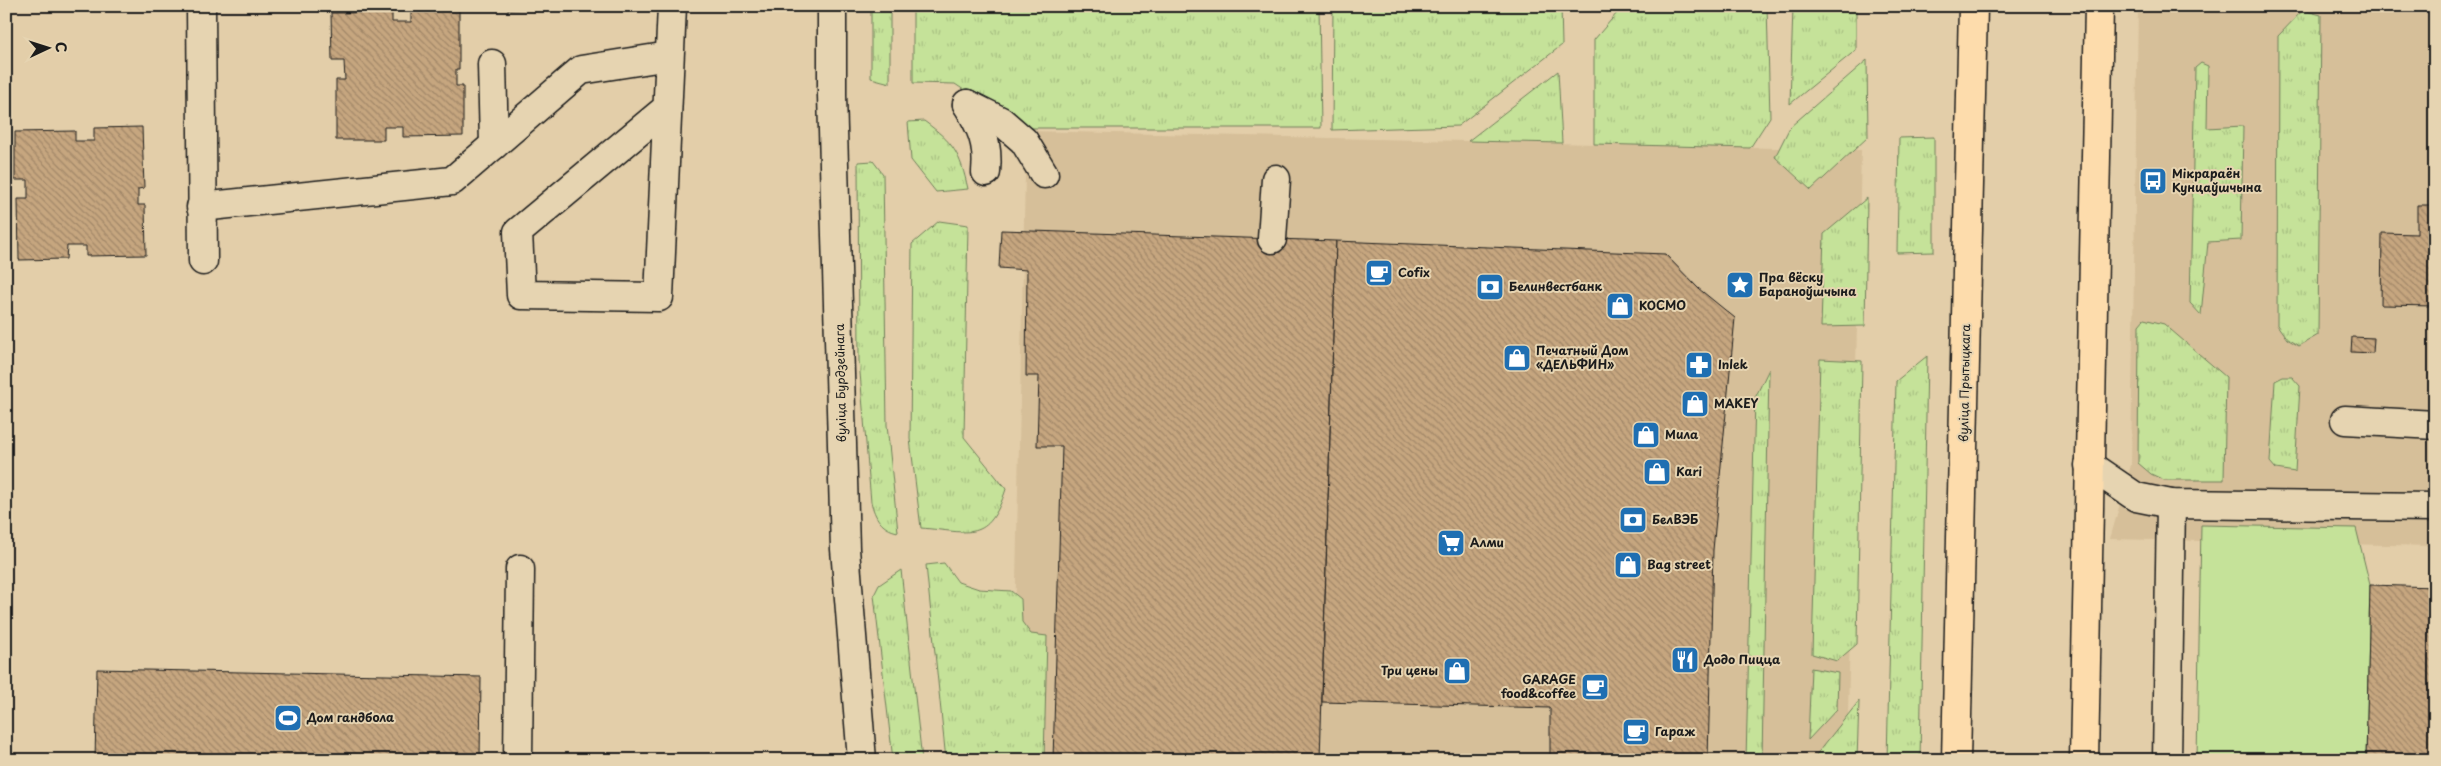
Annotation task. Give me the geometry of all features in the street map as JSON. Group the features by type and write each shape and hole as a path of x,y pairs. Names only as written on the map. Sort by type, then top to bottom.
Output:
{"main road":[{"name":"вуліца Прытыцкага","path":"1956,760 1973,6"},
{"path":"2084,760 2099,6"}],"street":[{"path":"201,6 201,207 203,261"},
{"path":"667,108 518,232 521,295 659,297 672,6"},
{"name":"вуліца Бурдзейнага","path":"832,6 832,95 845,549 862,760"},
{"path":"201,207 452,181 582,70 669,56"},
{"path":"492,64 494,145"},
{"path":"986,172 987,158 982,129 967,104 1001,121 1024,141 1044,174"},
{"path":"1272,239 1276,179"},
{"path":"2345,420 2435,424"},
{"path":"2089,465 2136,497 2171,504 2435,508"},
{"path":"2167,760 2171,504"},
{"path":"518,760 520,569"}],"shaded area":[{"path":"2138,6 2435,6 2435,546 2110,539 2131,465"},
{"path":"1026,131 1861,150 1847,760 1012,760"}],"green space":[{"path":"871,6 890,6 890,83 871,78"},
{"path":"913,6 1319,6 1321,128 1021,128 955,84 913,83"},
{"path":"1333,6 1561,6 1562,45 1458,126 1332,130"},
{"path":"1623,6 1767,6 1770,117 1750,148 1594,144 1594,40"},
{"path":"1793,6 1856,6 1856,50 1790,104"},
{"path":"2303,10 2321,15 2318,335 2299,346 2287,339 2277,325 2278,36"},
{"path":"1867,60 1868,137 1811,190 1775,157 1790,127"},
{"path":"2201,63 2208,66 2207,128 2243,126 2241,240 2208,242 2201,315 2190,303 2195,68"},
{"path":"1558,71 1562,143 1468,141"},
{"path":"924,121 942,136 954,150 962,166 968,189 936,192 911,160 908,122"},
{"path":"1934,137 1934,252 1897,253 1899,138"},
{"path":"873,161 883,174 887,425 898,532 887,528 880,522 871,502 859,361 858,162"},
{"path":"1867,198 1865,326 1821,327 1824,234"},
{"path":"939,221 968,225 964,437 1006,489 992,519 984,527 976,531 965,532 921,528 910,439 912,244"},
{"path":"2144,319 2164,324 2226,377 2224,480 2164,480 2151,474 2138,463 2139,325"},
{"path":"1927,356 1920,760 1887,760 1896,381"},
{"path":"1820,359 1862,361 1857,644 1837,661 1812,654"},
{"path":"1769,369 1762,760 1746,760 1755,398"},
{"path":"2283,377 2292,377 2300,386 2295,472 2276,469 2270,462 2275,381"},
{"path":"2201,525 2356,528 2370,585 2366,760 2197,760"},
{"path":"944,563 958,582 979,589 1011,591 1021,599 1022,622 1031,634 1047,636 1044,760 946,760 926,565"},
{"path":"901,570 922,760 893,760 874,595 879,585"},
{"path":"1811,668 1838,673 1837,709 1808,740"},
{"path":"1859,701 1857,760 1812,760"}],"building":[{"path":"508,6 556,6 556,8 508,10"},
{"path":"459,8 459,69 456,69 456,86 463,86 463,136 403,137 403,127 384,127 384,140 336,140 336,80 345,80 344,61 332,61 331,13 392,12 392,22 411,22 411,9"},
{"path":"142,127 144,188 138,189 138,205 145,205 146,255 86,256 86,246 67,246 66,259 19,260 18,199 28,199 28,180 15,180 15,132 75,131 75,141 94,141 94,128"},
{"path":"2417,205 2435,205 2435,306 2381,305 2382,233 2417,234"},
{"path":"1001,230 1336,241 1320,760 1053,760 1062,446 1037,446 1039,376 1026,376 1027,270 999,268"},
{"path":"1336,241 1665,254 1698,288 1735,318 1713,550 1708,760 1550,760 1550,708 1322,702"},
{"path":"2352,337 2374,338 2373,353 2351,352"},
{"path":"2370,585 2435,587 2435,760 2366,760"},
{"name":"Дом гандбола","path":"97,669 481,677 480,760 95,760"}],"place":[{"name":"Мікрараён Кунцаўшчына","path":"2153,181"},
{"name":"Cofix","path":"1379,273"},
{"name":"Пра вёску Бараноўшчына","path":"1740,285"},
{"name":"Белинвестбанк","path":"1490,287"},
{"name":"КОСМО","path":"1620,306"},
{"name":"Печатный Дом «ДЕЛЬФИН»","path":"1517,358"},
{"name":"Inlek","path":"1699,365"},
{"name":"MAKEY","path":"1695,404"},
{"name":"Мила","path":"1646,435"},
{"name":"Kari","path":"1657,472"},
{"name":"БелВЭБ","path":"1633,520"},
{"name":"Алми","path":"1451,543"},
{"name":"Bag street","path":"1628,565"},
{"name":"Додо Пицца","path":"1685,660"},
{"name":"Три цены","path":"1457,671"},
{"name":"GARAGE food&coffee","path":"1595,687"},
{"name":"Дом гандбола","path":"288,718"},
{"name":"Гараж","path":"1636,732"}]}
